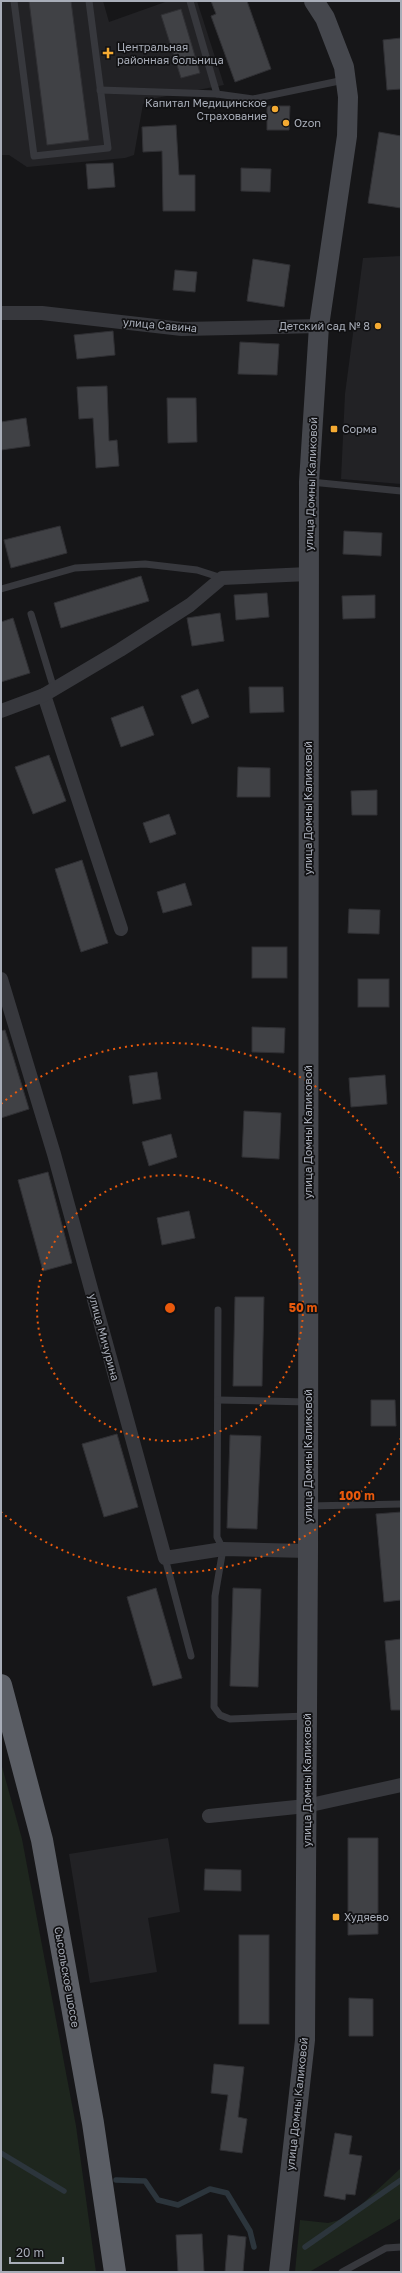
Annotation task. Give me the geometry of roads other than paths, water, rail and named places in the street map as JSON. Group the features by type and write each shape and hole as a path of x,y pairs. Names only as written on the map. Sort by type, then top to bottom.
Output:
{"highway":[{"name":"Сысольское шоссе","path":"1,1686 42,1840 93,2123 114,2272"}],"main road":[{"name":"улица Домны Каликовой","path":"279,2272 305,2040 308,1551 309,482 319,326 347,136 348,96 344,67 325,18 314,1"}],"street":[{"name":"улица Савина","path":"1,313 42,313 182,329 319,326"},
{"path":"1,711 49,692 120,650 190,605 222,578 308,574"},
{"path":"49,692 121,929"},
{"name":"улица Мичурина","path":"1,979 54,1154 165,1558"},
{"path":"165,1558 223,1549 308,1551"},
{"path":"209,1816 306,1806 401,1785"}],"lane":[{"path":"14,1 34,156 108,148 89,1"},
{"path":"190,1 217,94"},
{"path":"100,90 217,94 253,99 346,80"},
{"path":"309,482 401,491"},
{"path":"1,589 75,568 138,564 198,570 222,578"},
{"path":"31,614 49,692"},
{"path":"218,1310 217,1536 223,1549 215,1596 214,1707 220,1715 230,1719 307,1716"},
{"path":"218,1400 308,1402"},
{"path":"308,1506 401,1504"},
{"path":"165,1558 191,1656"},
{"path":"342,2272 386,2248 401,2247"}],"waterway":[{"path":"1,2153 64,2191"},
{"path":"116,2180 145,2181 158,2200 178,2205 210,2189 227,2193 250,2231 254,2247"},
{"path":"305,2247 401,2180"}],"place":[{"name":"Центральная районная больница","path":"108,53"},
{"name":"Капитал Медицинское Страхование","path":"275,109"},
{"name":"Ozon","path":"286,123"},
{"name":"Детский сад № 8","path":"378,326"},
{"name":"Сорма","path":"334,429"},
{"name":"Худяево","path":"336,1917"}]}
